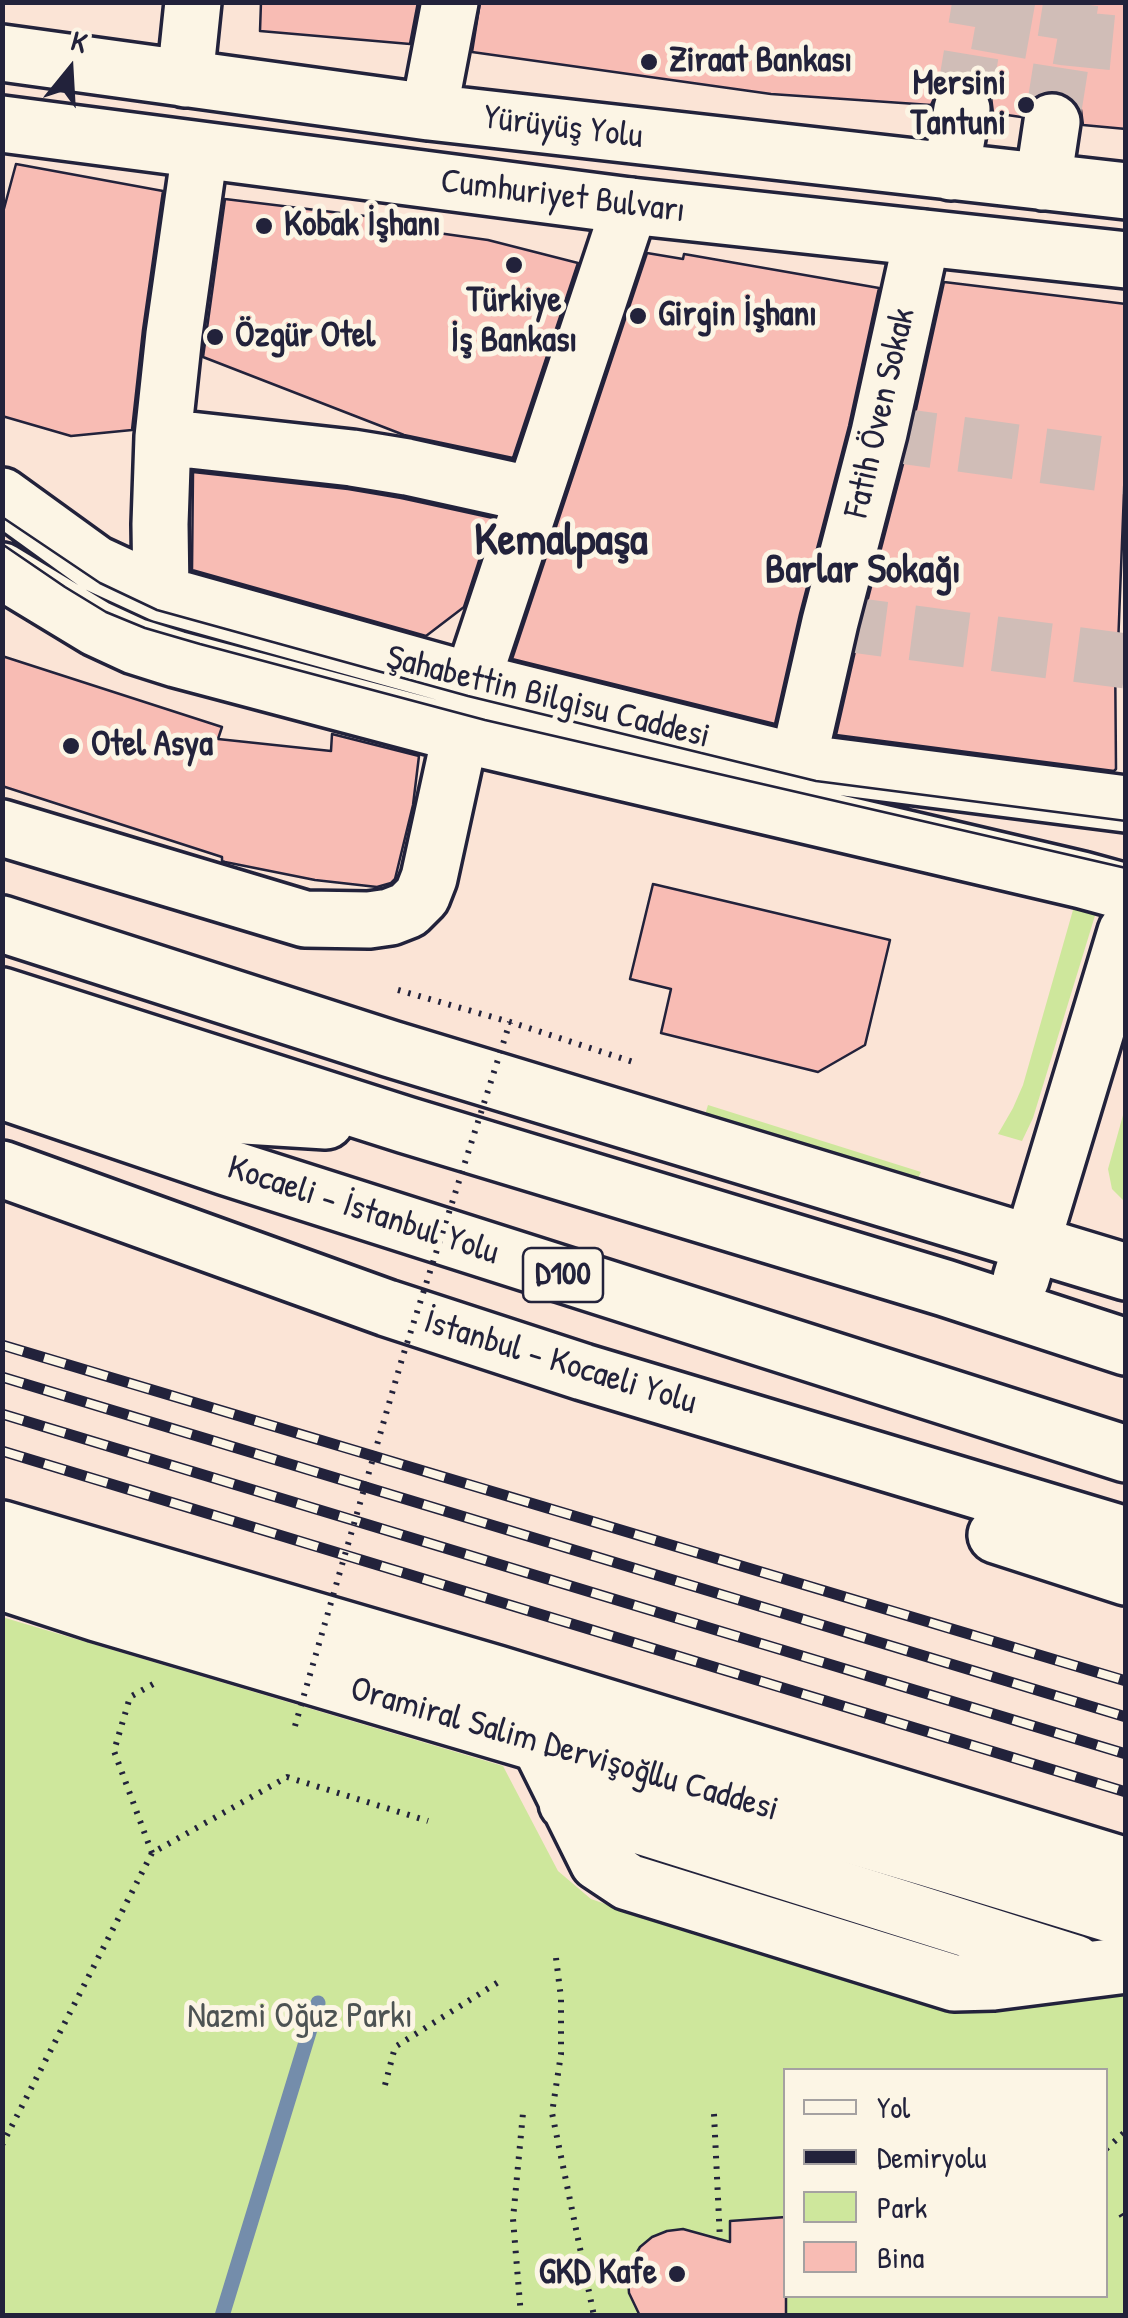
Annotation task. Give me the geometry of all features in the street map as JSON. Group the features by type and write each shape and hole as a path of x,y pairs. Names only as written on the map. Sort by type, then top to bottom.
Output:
{"main road":[{"path":"185,79 193,2"},
{"path":"429,112 450,2"},
{"name":"Yürüyüş Yolu","path":"2,53 429,112 1126,191"},
{"path":"951,172 962,109"},
{"path":"1043,182 1052,122"},
{"name":"Cumhuriyet Bulvarı","path":"2,124 630,206 1126,260"},
{"path":"161,594 164,437 200,151"},
{"path":"2,828 305,918 370,920 408,910 422,896 429,878 472,680 630,206"},
{"name":"Fatih Öven Sokak","path":"798,762 879,433 922,238"},
{"path":"164,437 352,458 534,494"},
{"name":"Şahabettin Bilgisu Caddesi","path":"2,496 96,564 161,594 472,680 798,762 1126,804"},
{"path":"2,571 96,628 176,659 460,734 1126,892"},
{"path":"2,924 408,1054 1126,1272"},
{"path":"1012,1309 1126,932"},
{"path":"2,996 1126,1347"},
{"path":"2,1038 212,1114 406,1125"},
{"name":"Kocaeli - İstanbul Yolu","path":"2,1092 1126,1454"},
{"name":"İstanbul - Kocaeli Yolu","path":"19,1178 386,1308 583,1372 1126,1535"},
{"path":"820,1444 996,1534 1126,1576"},
{"name":"Oramiral Salim Dervişoğllu Caddesi","path":"2,1529 497,1674 1126,1866"},
{"name":"Oramiral Salim Dervişoğllu Caddesi","path":"2,1582 1126,1920"},
{"path":"539,1743 598,1862 628,1882 954,1984 1109,1967"}],"path":[{"path":"398,990 633,1062"},
{"path":"295,1726 402,1359 510,1022"},
{"path":"152,1853 114,1752 130,1697 158,1681"},
{"path":"2,2146 152,1853 286,1777 428,1821"},
{"path":"556,1958 561,1998 560,2054 552,2113 594,2316"},
{"path":"385,2085 395,2046 500,1981"},
{"path":"520,2316 513,2219 524,2113"},
{"path":"714,2114 720,2240"},
{"path":"1122,2214 1126,2222"}],"green space":[{"path":"1079,889 1101,896 1033,1118 1022,1141 998,1134 1023,1085"},
{"path":"708,1105 921,1172 909,1196 699,1135"},
{"path":"1125,1108 1125,1202 1112,1189 1108,1169"},
{"name":"Nazmi Oğuz Parkı","path":"2,1617 503,1766 558,1871 591,1899 693,1934 907,2000 954,2009 987,2010 1125,1992 1125,2315 3,2315"}],"building":[{"path":"261,2 418,2 410,44 260,31"},
{"path":"480,2 1126,2 1126,129 1083,125 1081,110 1072,98 1056,91 1042,93 1028,102 1021,117 993,113 991,97 983,86 966,78 950,80 939,88 931,105 771,94 472,52"},
{"path":"16,164 163,191 132,430 71,436 2,416 2,216"},
{"path":"225,199 382,218 381,225 488,240 578,263 513,458 404,435 203,357"},
{"path":"647,253 683,259 684,254 879,288 775,724 512,659"},
{"path":"944,282 1126,304 1126,440 1118,646 1115,645 1114,771 836,735"},
{"path":"193,472 348,489 493,518 464,607 426,636 192,570"},
{"path":"2,656 222,727 218,739 331,751 332,734 419,756 413,805 395,879 377,887 315,880 225,862 222,857 2,786"},
{"path":"653,884 890,940 865,1045 818,1072 661,1033 671,989 630,979"},
{"path":"783,2217 786,2316 640,2316 629,2293 628,2278 640,2247 652,2237 683,2229 730,2242 730,2221"}],"waterway":[{"path":"222,2316 318,2003"}],"tunnel":[{"path":"962,109 980,2"},
{"path":"1052,122 1071,2"},
{"path":"976,22 1126,44"},
{"path":"879,433 1126,467"},
{"path":"830,622 1126,661"}],"tram line":[{"path":"2,517 100,583 157,610 468,696 816,781 1126,821"},
{"path":"2,544 106,612 200,644 485,720 1126,868"}],"railway":[{"path":"2,1345 1126,1681"},
{"path":"2,1377 1126,1717"},
{"path":"2,1414 1126,1754"},
{"path":"2,1451 1126,1792"}],"place":[{"name":"Ziraat Bankası","path":"649,62"},
{"name":"Mersini Tantuni","path":"1026,105"},
{"name":"Kobak İşhanı","path":"264,226"},
{"name":"Türkiye İş Bankası","path":"514,265"},
{"name":"Girgin İşhanı","path":"638,316"},
{"name":"Özgür Otel","path":"215,337"},
{"name":"Otel Asya","path":"71,746"},
{"name":"GKD Kafe","path":"677,2274"}],"district":[{"name":"Kemalpaşa","path":"561,542"},
{"name":"Barlar Sokağı","path":"863,571"}]}
